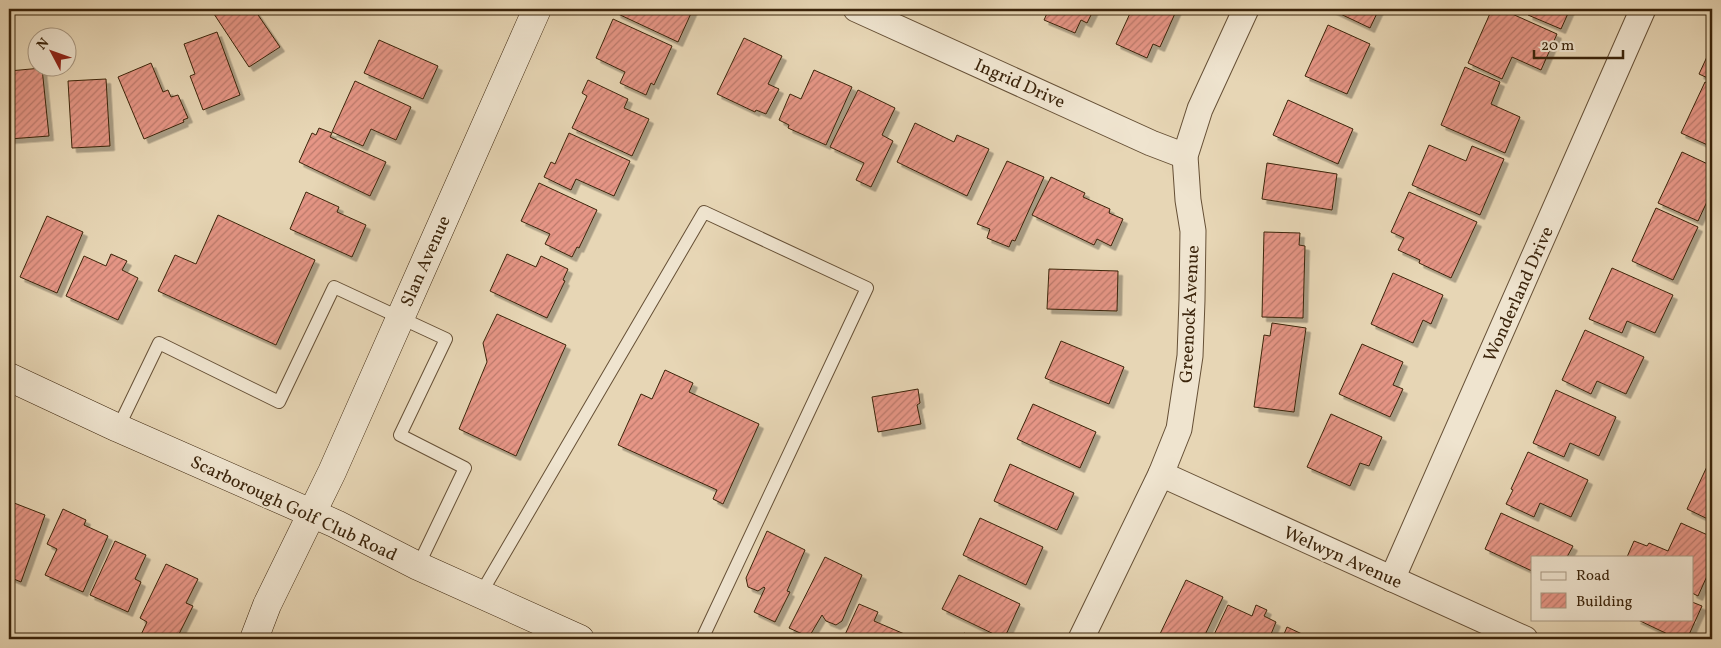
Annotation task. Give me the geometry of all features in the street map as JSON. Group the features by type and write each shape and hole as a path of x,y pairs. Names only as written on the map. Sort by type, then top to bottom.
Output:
{"street":[{"name":"Slan Avenue","path":"254,639 267,605 312,514 537,9"},
{"name":"Ingrid Drive","path":"856,9 1142,139 1185,156"},
{"name":"Greenock Avenue","path":"1081,639 1161,474 1179,429 1190,356 1193,231 1188,200 1185,156 1200,109 1246,9"},
{"name":"Wonderland Drive","path":"1392,579 1644,9"},
{"name":"Scarborough Golf Club Road","path":"9,378 336,524 418,566 580,639"},
{"name":"Welwyn Avenue","path":"1161,474 1526,639"}],"lane":[{"path":"480,594 704,212 867,288 702,639"},
{"path":"118,428 159,343 279,402 334,287 401,316 446,339 400,435 465,468 418,566"}],"building":[{"path":"222,9 254,9 280,47 249,67 214,14"},
{"path":"618,9 693,9 678,42 616,13"},
{"path":"1049,9 1094,9 1087,23 1081,20 1075,33 1044,20"},
{"path":"1132,9 1177,9 1160,47 1153,44 1147,58 1116,44"},
{"path":"1330,9 1379,9 1370,28"},
{"path":"1492,9 1501,9 1557,34 1541,70 1512,57 1502,79 1468,63"},
{"path":"1531,9 1570,9 1561,29 1528,15"},
{"path":"613,19 672,46 654,85 651,83 646,95 620,83 625,72 596,58"},
{"path":"1328,25 1370,44 1347,94 1305,76"},
{"path":"217,32 240,95 203,110 190,76 195,74 184,44"},
{"path":"744,38 782,56 768,84 779,89 766,114 756,110 755,112 717,94"},
{"path":"379,40 438,66 423,99 364,73"},
{"path":"1712,46 1712,80 1699,74"},
{"path":"151,63 163,92 168,90 171,97 178,95 188,118 183,120 184,122 144,139 118,77"},
{"path":"1465,67 1500,82 1491,104 1520,117 1505,153 1441,125"},
{"path":"28,69 28,78 43,78 49,136 9,139 9,71"},
{"path":"814,70 852,87 826,145 788,128 789,125 779,120 790,94 801,99"},
{"path":"106,79 110,146 72,148 68,81"},
{"path":"588,80 628,99 624,108 649,119 632,156 572,128 587,96 582,93"},
{"path":"355,81 411,107 396,140 371,129 363,146 332,132"},
{"path":"1705,82 1712,85 1712,147 1681,133"},
{"path":"858,90 895,108 882,135 893,141 871,187 856,180 864,163 830,147"},
{"path":"1288,100 1353,129 1338,164 1273,135"},
{"path":"915,123 954,142 957,135 989,149 967,196 897,162"},
{"path":"319,128 332,133 330,137 386,162 370,196 299,162 312,133 316,135"},
{"path":"569,133 630,161 614,196 576,179 571,190 544,177 551,162 555,164"},
{"path":"1429,145 1466,161 1472,146 1504,159 1480,215 1412,185"},
{"path":"1682,152 1712,166 1712,191 1698,221 1658,203"},
{"path":"1007,161 1044,177 1015,241 1012,240 1009,247 987,238 990,229 977,224"},
{"path":"1267,163 1337,174 1332,210 1262,199"},
{"path":"1051,177 1085,193 1083,197 1110,209 1109,213 1123,219 1111,246 1097,239 1094,245 1032,215"},
{"path":"539,183 597,210 579,248 577,247 572,257 545,244 550,234 521,221"},
{"path":"306,192 339,207 337,212 366,225 352,257 290,229"},
{"path":"1409,192 1477,222 1451,278 1419,263 1420,260 1398,250 1404,238 1391,232"},
{"path":"1656,208 1698,227 1673,280 1632,261"},
{"path":"218,215 315,260 276,345 158,291 175,255 196,264"},
{"path":"47,216 83,232 57,293 20,277"},
{"path":"1264,232 1300,233 1299,245 1305,246 1303,318 1262,317"},
{"path":"111,254 127,261 122,270 138,278 118,320 66,296 84,256 106,266"},
{"path":"507,254 536,267 541,256 568,269 563,280 565,281 547,318 490,291"},
{"path":"1612,268 1673,295 1655,333 1627,321 1622,333 1589,319"},
{"path":"1049,269 1118,271 1117,311 1047,309"},
{"path":"1393,273 1443,295 1431,324 1423,320 1413,343 1371,324"},
{"path":"497,314 566,345 516,456 459,429 487,362 483,343"},
{"path":"1272,323 1306,328 1294,412 1254,407 1264,335 1270,336"},
{"path":"1585,330 1644,357 1626,394 1597,381 1591,394 1562,380"},
{"path":"1061,341 1124,367 1109,404 1045,378"},
{"path":"1362,344 1403,362 1393,385 1403,389 1390,417 1339,394"},
{"path":"665,370 693,383 689,392 759,424 723,504 713,499 717,490 618,445 641,394 652,399"},
{"path":"918,389 920,403 917,405 921,424 878,432 872,397"},
{"path":"1556,390 1616,417 1599,456 1570,443 1564,457 1533,443"},
{"path":"1033,404 1096,432 1080,468 1017,439"},
{"path":"1331,414 1382,437 1369,466 1360,463 1350,486 1307,467"},
{"path":"1528,452 1588,480 1571,517 1540,503 1534,517 1506,504"},
{"path":"1712,458 1712,521 1687,509"},
{"path":"1010,464 1074,493 1057,530 994,501"},
{"path":"9,501 45,515 21,582 9,577"},
{"path":"63,509 86,520 84,525 108,536 83,592 45,575 57,549 47,544"},
{"path":"1501,513 1573,546 1568,556 1531,556 1531,571 1485,549"},
{"path":"980,518 1043,547 1026,585 963,555"},
{"path":"1681,523 1712,537 1712,565 1698,596 1694,594 1694,556 1627,556 1634,541 1647,546 1649,543 1668,551"},
{"path":"767,531 805,550 787,591 790,592 775,622 754,612 765,588 758,591 748,587 746,578"},
{"path":"115,541 146,555 135,579 141,582 128,612 90,595"},
{"path":"825,557 862,575 842,621 836,625 826,621 822,615 809,637 789,628"},
{"path":"166,564 198,579 186,603 193,606 179,634 183,636 182,639 139,639 147,622 140,618"},
{"path":"959,575 1020,604 1004,639 942,609"},
{"path":"1186,580 1223,597 1203,639 1160,639 1161,637 1159,636"},
{"path":"1694,603 1702,606 1687,639 1678,639 1638,620 1694,620"},
{"path":"859,604 878,612 874,621 916,639 843,639"},
{"path":"1228,605 1252,616 1256,605 1267,610 1264,616 1276,622 1269,639 1212,639"},
{"path":"1287,627 1302,634 1300,638 1303,639 1282,639"},
{"path":"964,633 976,639 961,639"}]}
